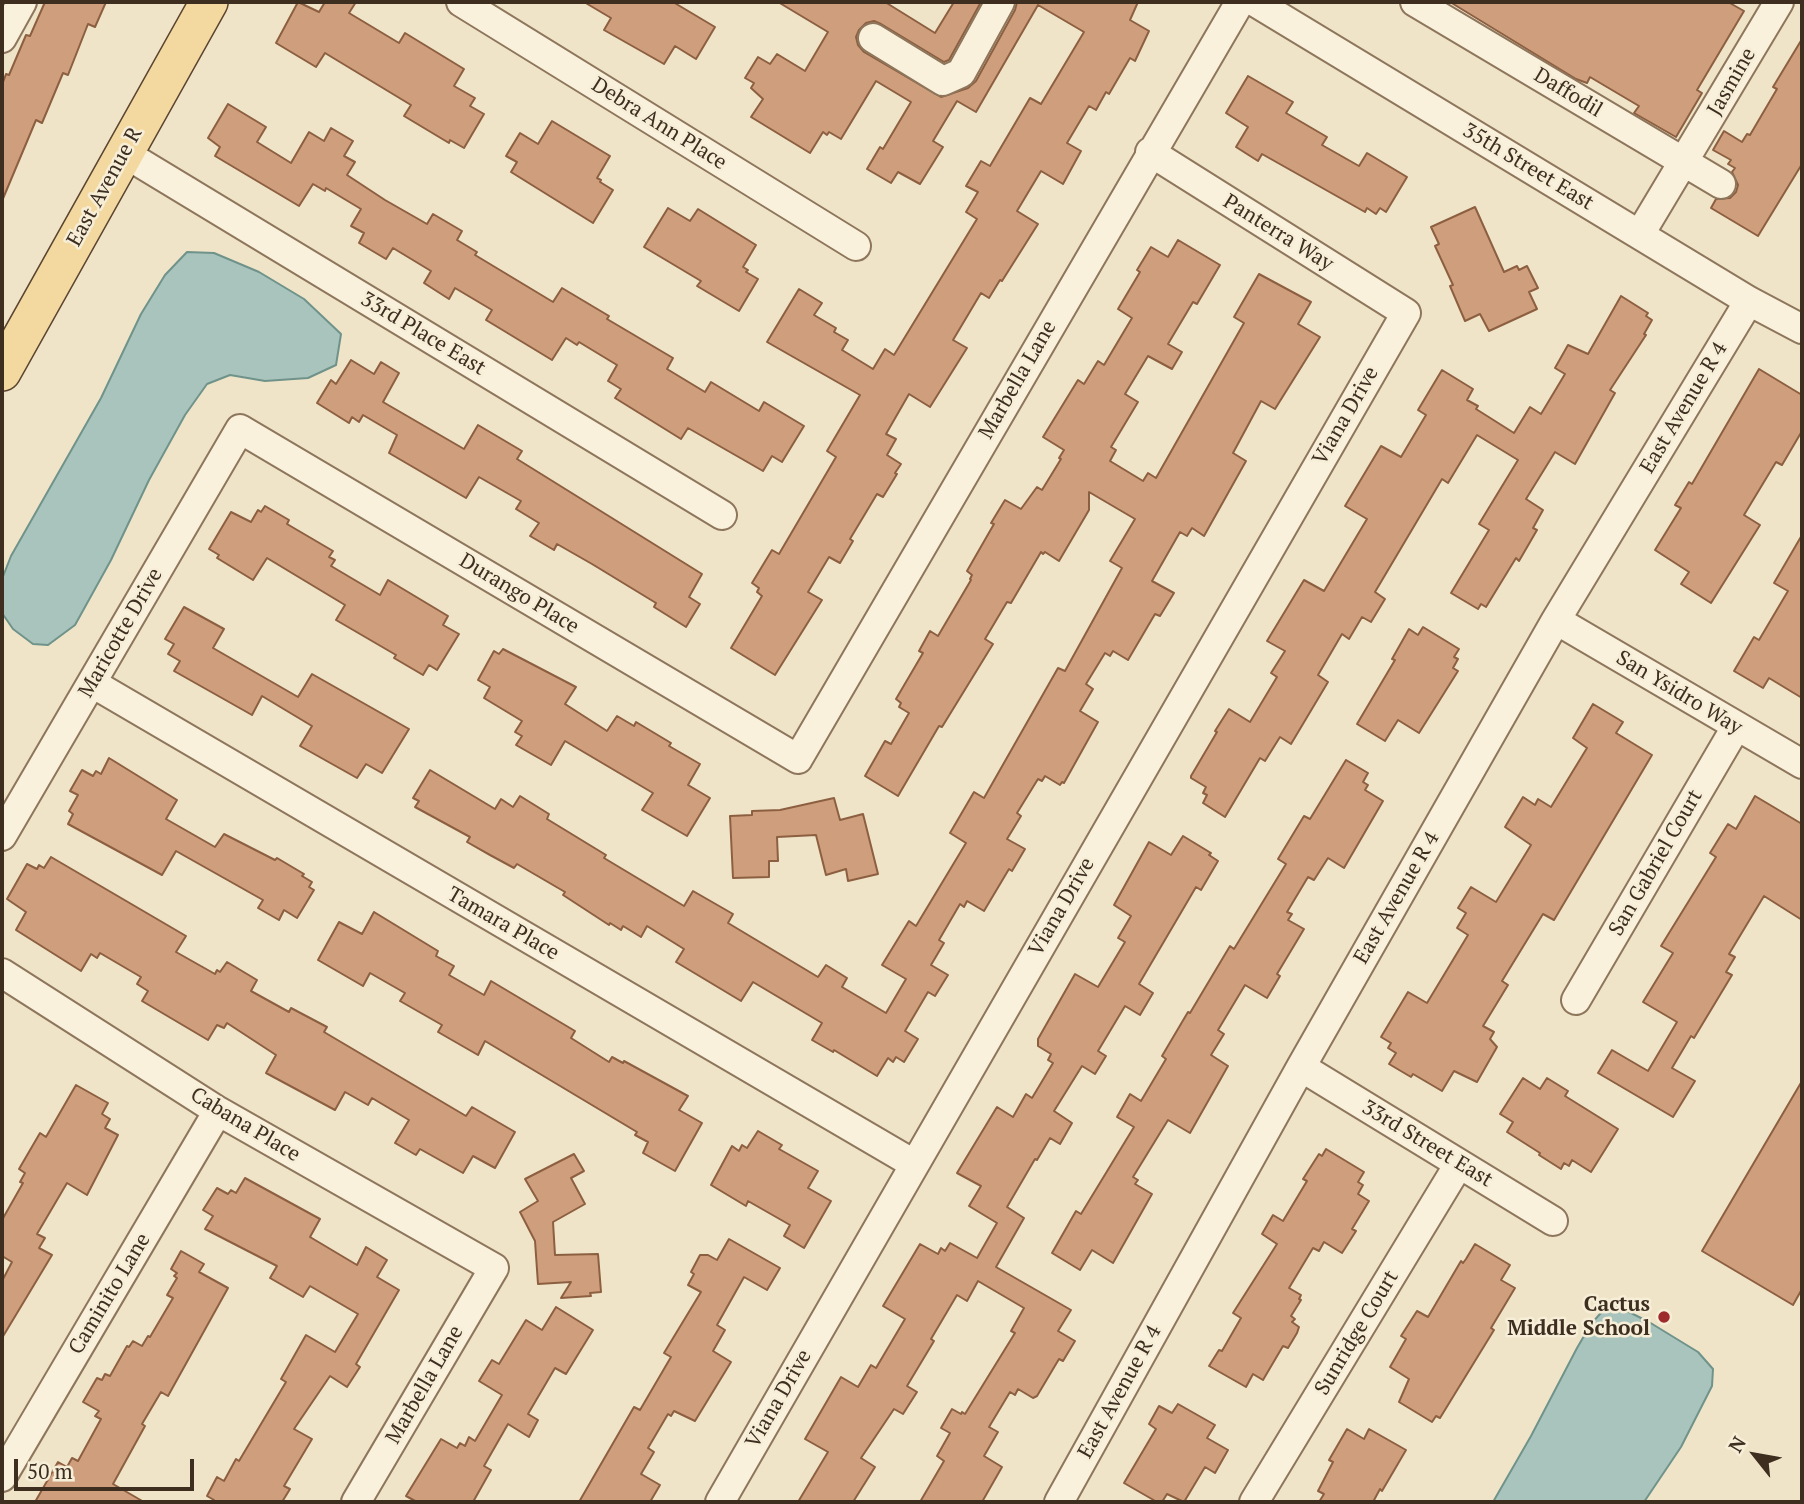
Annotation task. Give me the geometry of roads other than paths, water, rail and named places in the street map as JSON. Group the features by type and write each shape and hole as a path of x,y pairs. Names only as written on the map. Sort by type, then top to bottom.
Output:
{"main road":[{"name":"East Avenue R","path":"2,372 209,2"}],"street":[{"path":"2,38 22,2"},
{"name":"Debra Ann Place","path":"461,2 856,246"},
{"path":"873,38 943,81 961,73 1000,2"},
{"name":"Marbella Lane","path":"798,759 1240,2"},
{"name":"35th Street East","path":"1255,2 1749,301 1802,329"},
{"name":"Daffodil","path":"1415,2 1721,184"},
{"name":"Jasmine","path":"1640,234 1773,4"},
{"name":"Panterra Way","path":"1150,152 1406,313"},
{"name":"33rd Place East","path":"124,153 722,515"},
{"name":"East Avenue R 4","path":"1059,1502 1301,1067 1556,620 1749,301"},
{"name":"Viana Drive","path":"720,1502 1406,313"},
{"name":"Durango Place","path":"240,429 798,759"},
{"name":"Maricotte Drive","path":"2,836 240,429"},
{"name":"San Ysidro Way","path":"1556,620 1802,764"},
{"name":"Tamara Place","path":"92,683 914,1164"},
{"name":"San Gabriel Court","path":"1576,1000 1735,727"},
{"name":"Cabana Place","path":"2,973 218,1111 494,1268"},
{"name":"33rd Street East","path":"1301,1067 1553,1221"},
{"name":"Caminito Lane","path":"2,1477 218,1111"},
{"name":"Sunridge Court","path":"1254,1502 1459,1164"},
{"name":"Marbella Lane","path":"356,1502 494,1268"}],"water":[{"path":"187,252 214,253 259,272 304,299 341,334 336,365 308,378 265,381 230,375 207,384 185,415 149,480 111,560 75,625 48,645 33,644 13,629 2,613 2,579 11,556 101,398 141,314 165,275"},
{"path":"1608,1305 1617,1306 1649,1322 1698,1352 1713,1369 1712,1386 1681,1447 1644,1502 1493,1502 1591,1324"}],"place":[{"name":"Cactus Middle School","path":"1664,1317"}]}
